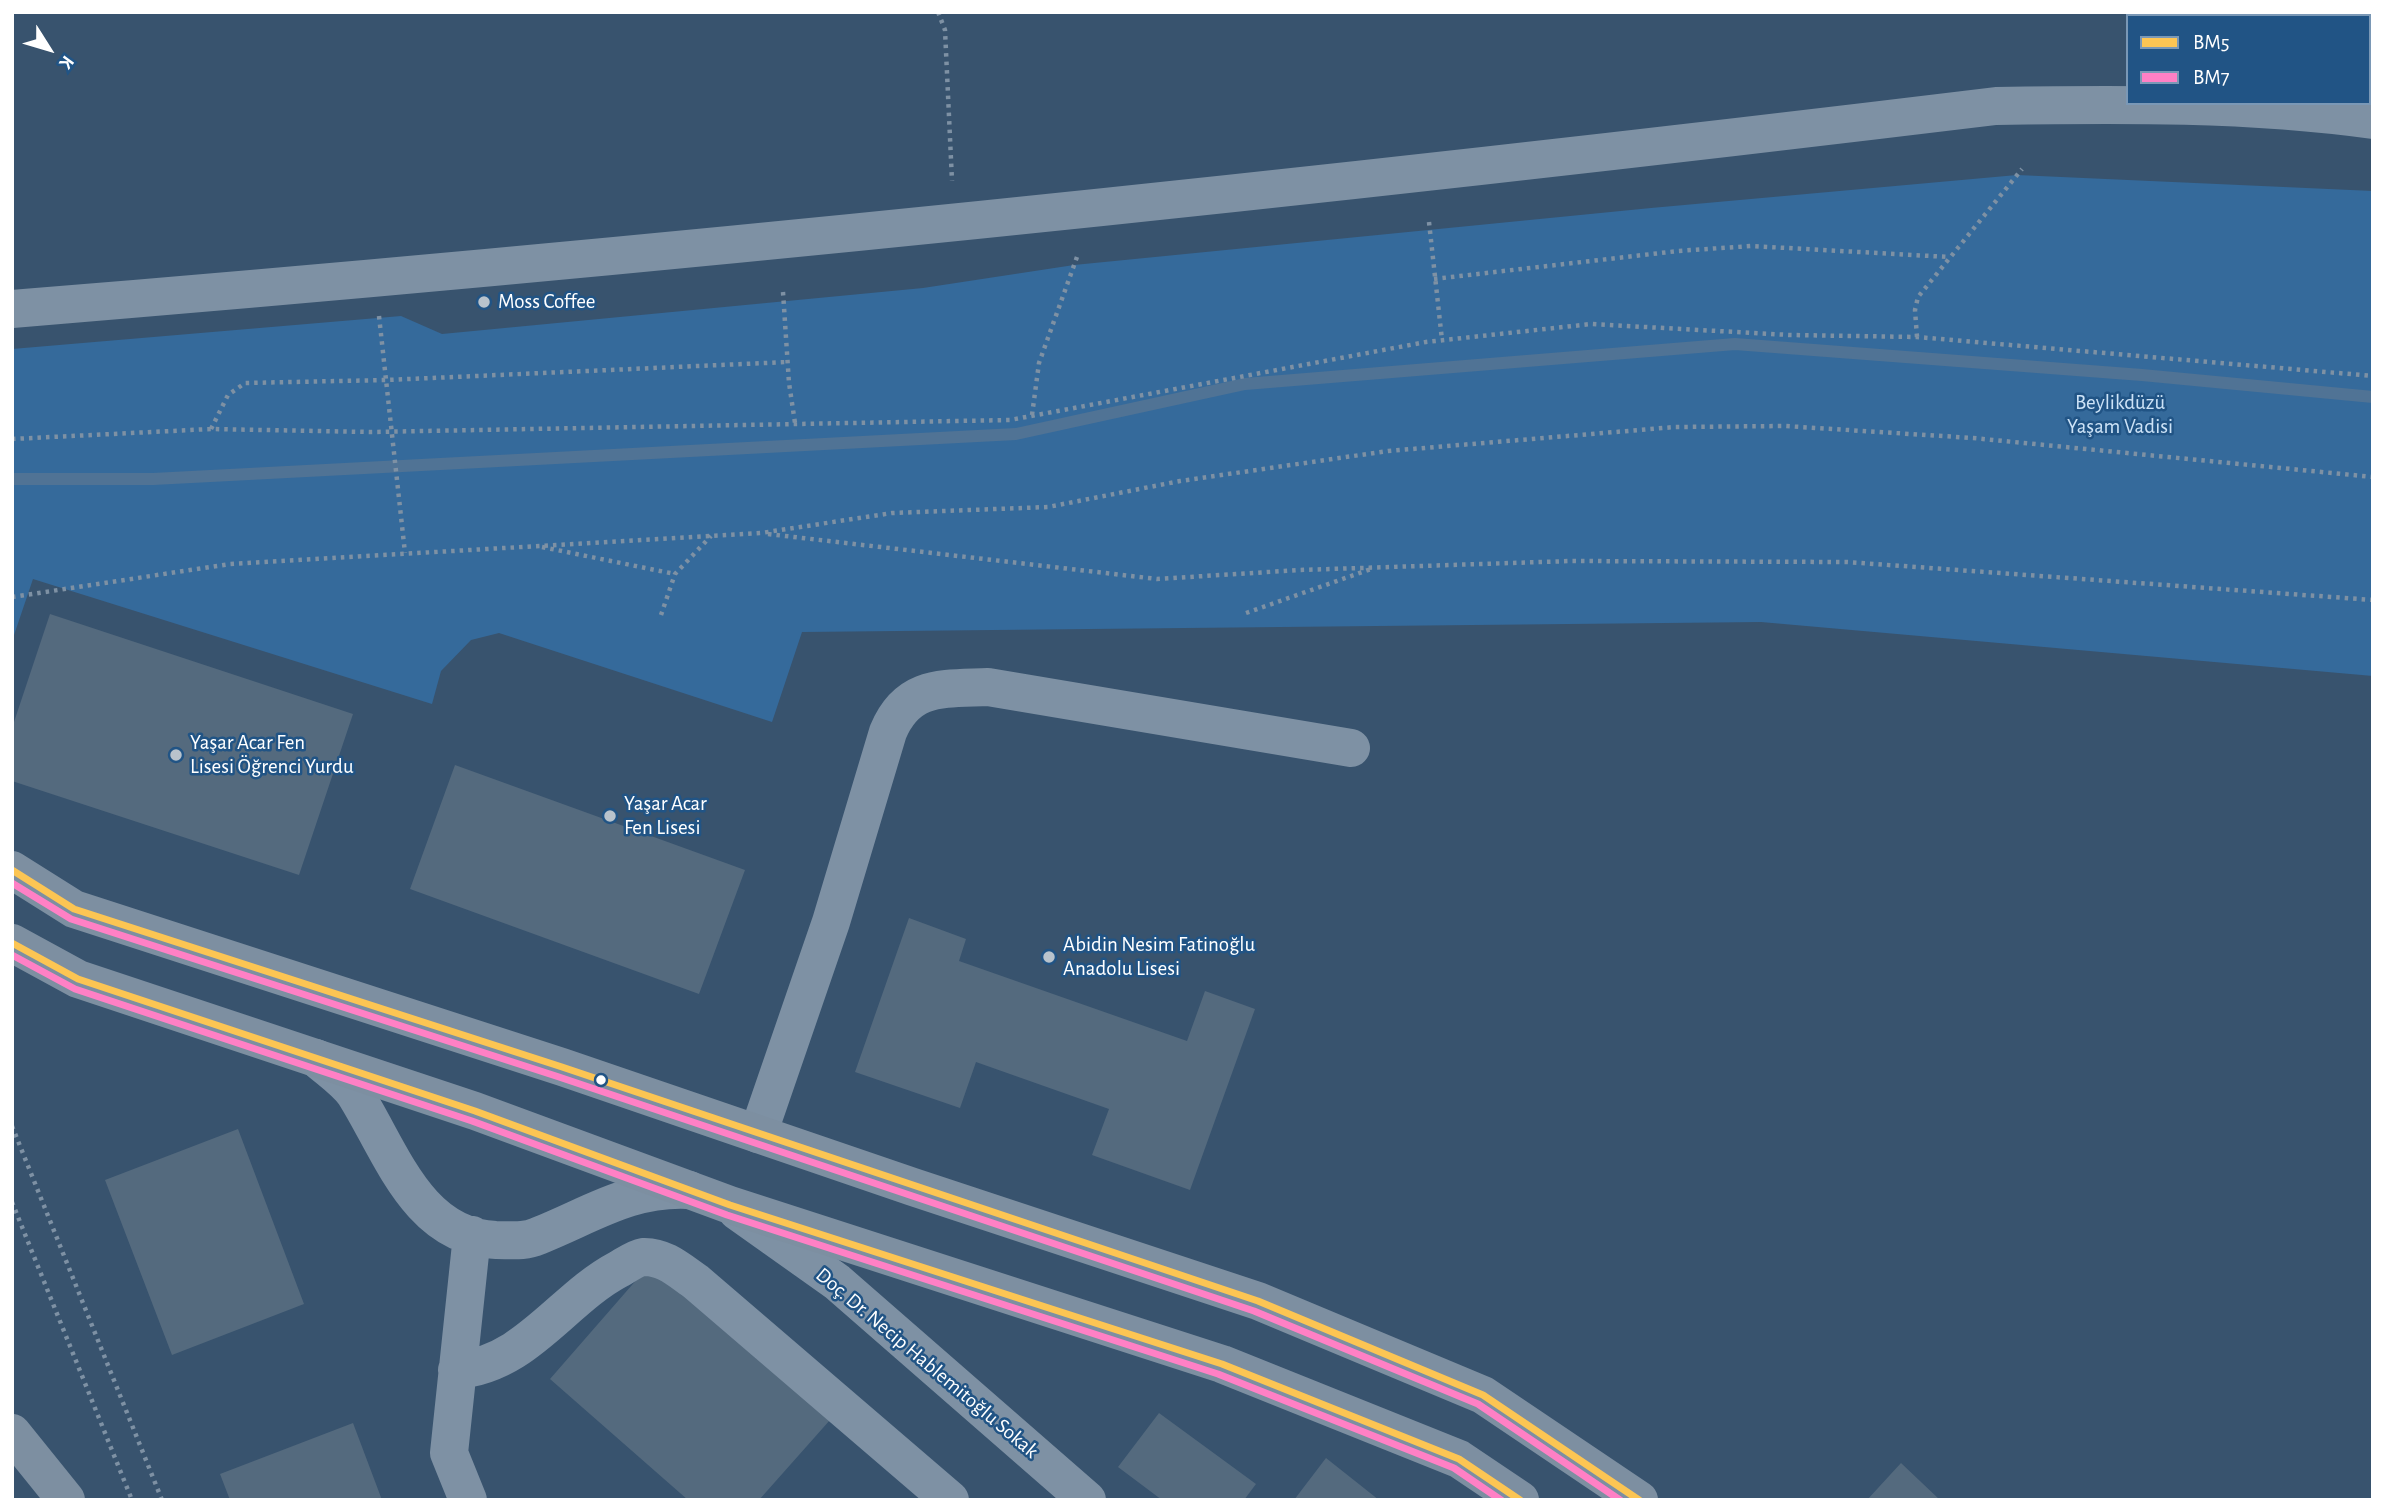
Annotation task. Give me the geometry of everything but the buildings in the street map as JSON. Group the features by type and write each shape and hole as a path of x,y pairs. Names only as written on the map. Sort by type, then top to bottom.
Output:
{"main road":[{"path":"12,870 74,909 562,1067 1258,1301 1483,1395 1639,1500"},
{"path":"12,943 78,979 475,1111 730,1205 1234,1369 1459,1459 1520,1500"},
{"path":"12,1433 66,1500"}],"street":[{"path":"12,309 504,268 1213,195 1996,106 2126,104"},
{"path":"2147,105 2307,111 2373,120"},
{"path":"758,1135 831,922 888,732 900,709 914,697 932,690 988,687 1351,748"},
{"path":"316,1058 353,1091 404,1182 430,1213 455,1230 485,1240 526,1241 617,1200 663,1188 689,1190"},
{"name":"Doç. Dr. Necip Hablemitoğlu Sokak","path":"730,1205 837,1283 1087,1500"},
{"path":"468,1500 449,1453 472,1235"},
{"path":"457,1370 482,1368 509,1356 618,1269 641,1257 663,1260 696,1282 950,1500"}],"path":[{"path":"938,12 944,30 953,185"},
{"path":"1917,337 1915,310 1918,297 2022,169"},
{"path":"1429,222 1442,340"},
{"path":"1434,279 1678,251 1751,246 1950,257"},
{"path":"1032,415 1039,363 1077,257"},
{"path":"783,292 787,362 795,423"},
{"path":"378,308 404,553"},
{"path":"12,439 211,429 393,432 1010,420 1442,340 1591,324 1790,335 1917,337 2373,376"},
{"path":"211,429 228,395 245,383 387,380 787,362"},
{"path":"12,597 230,564 761,533 892,513 1048,507 1180,481 1388,451 1675,427 1785,426 1973,438 2373,477"},
{"path":"761,533 1157,579 1375,567 1571,561 1847,562 2373,600"},
{"path":"661,615 675,575 711,535"},
{"path":"535,545 675,575"},
{"path":"1246,613 1375,567"},
{"path":"12,1126 162,1500"},
{"path":"12,1202 132,1500"}],"green space":[{"name":"Beylikdüzü Yaşam Vadisi","path":"2017,175 2373,191 2373,676 1761,622 802,632 772,722 499,633 471,640 441,671 432,704 33,579 12,641 12,349 401,316 442,334 923,288 1074,265"}],"waterway":[{"path":"12,479 153,479 1016,434 1245,384 1735,344 2142,375 2373,397"}],"transit line":[{"name":"BM5","path":"12,870 74,909 562,1067 1258,1301 1483,1395 1639,1500"},
{"name":"BM7","path":"12,883 71,919 559,1077 1254,1311 1478,1404 1620,1500"},
{"name":"BM5","path":"12,943 78,979 475,1111 730,1205 1222,1364 1459,1459 1520,1500"},
{"name":"BM7","path":"12,955 75,989 472,1121 727,1215 1218,1374 1454,1468 1501,1500"}],"place":[{"name":"Moss Coffee","path":"484,302"},
{"name":"Yaşar Acar Fen Lisesi Öğrenci Yurdu","path":"176,755"},
{"name":"Yaşar Acar Fen Lisesi","path":"610,816"},
{"name":"Abidin Nesim Fatinoğlu Anadolu Lisesi","path":"1049,957"}]}
